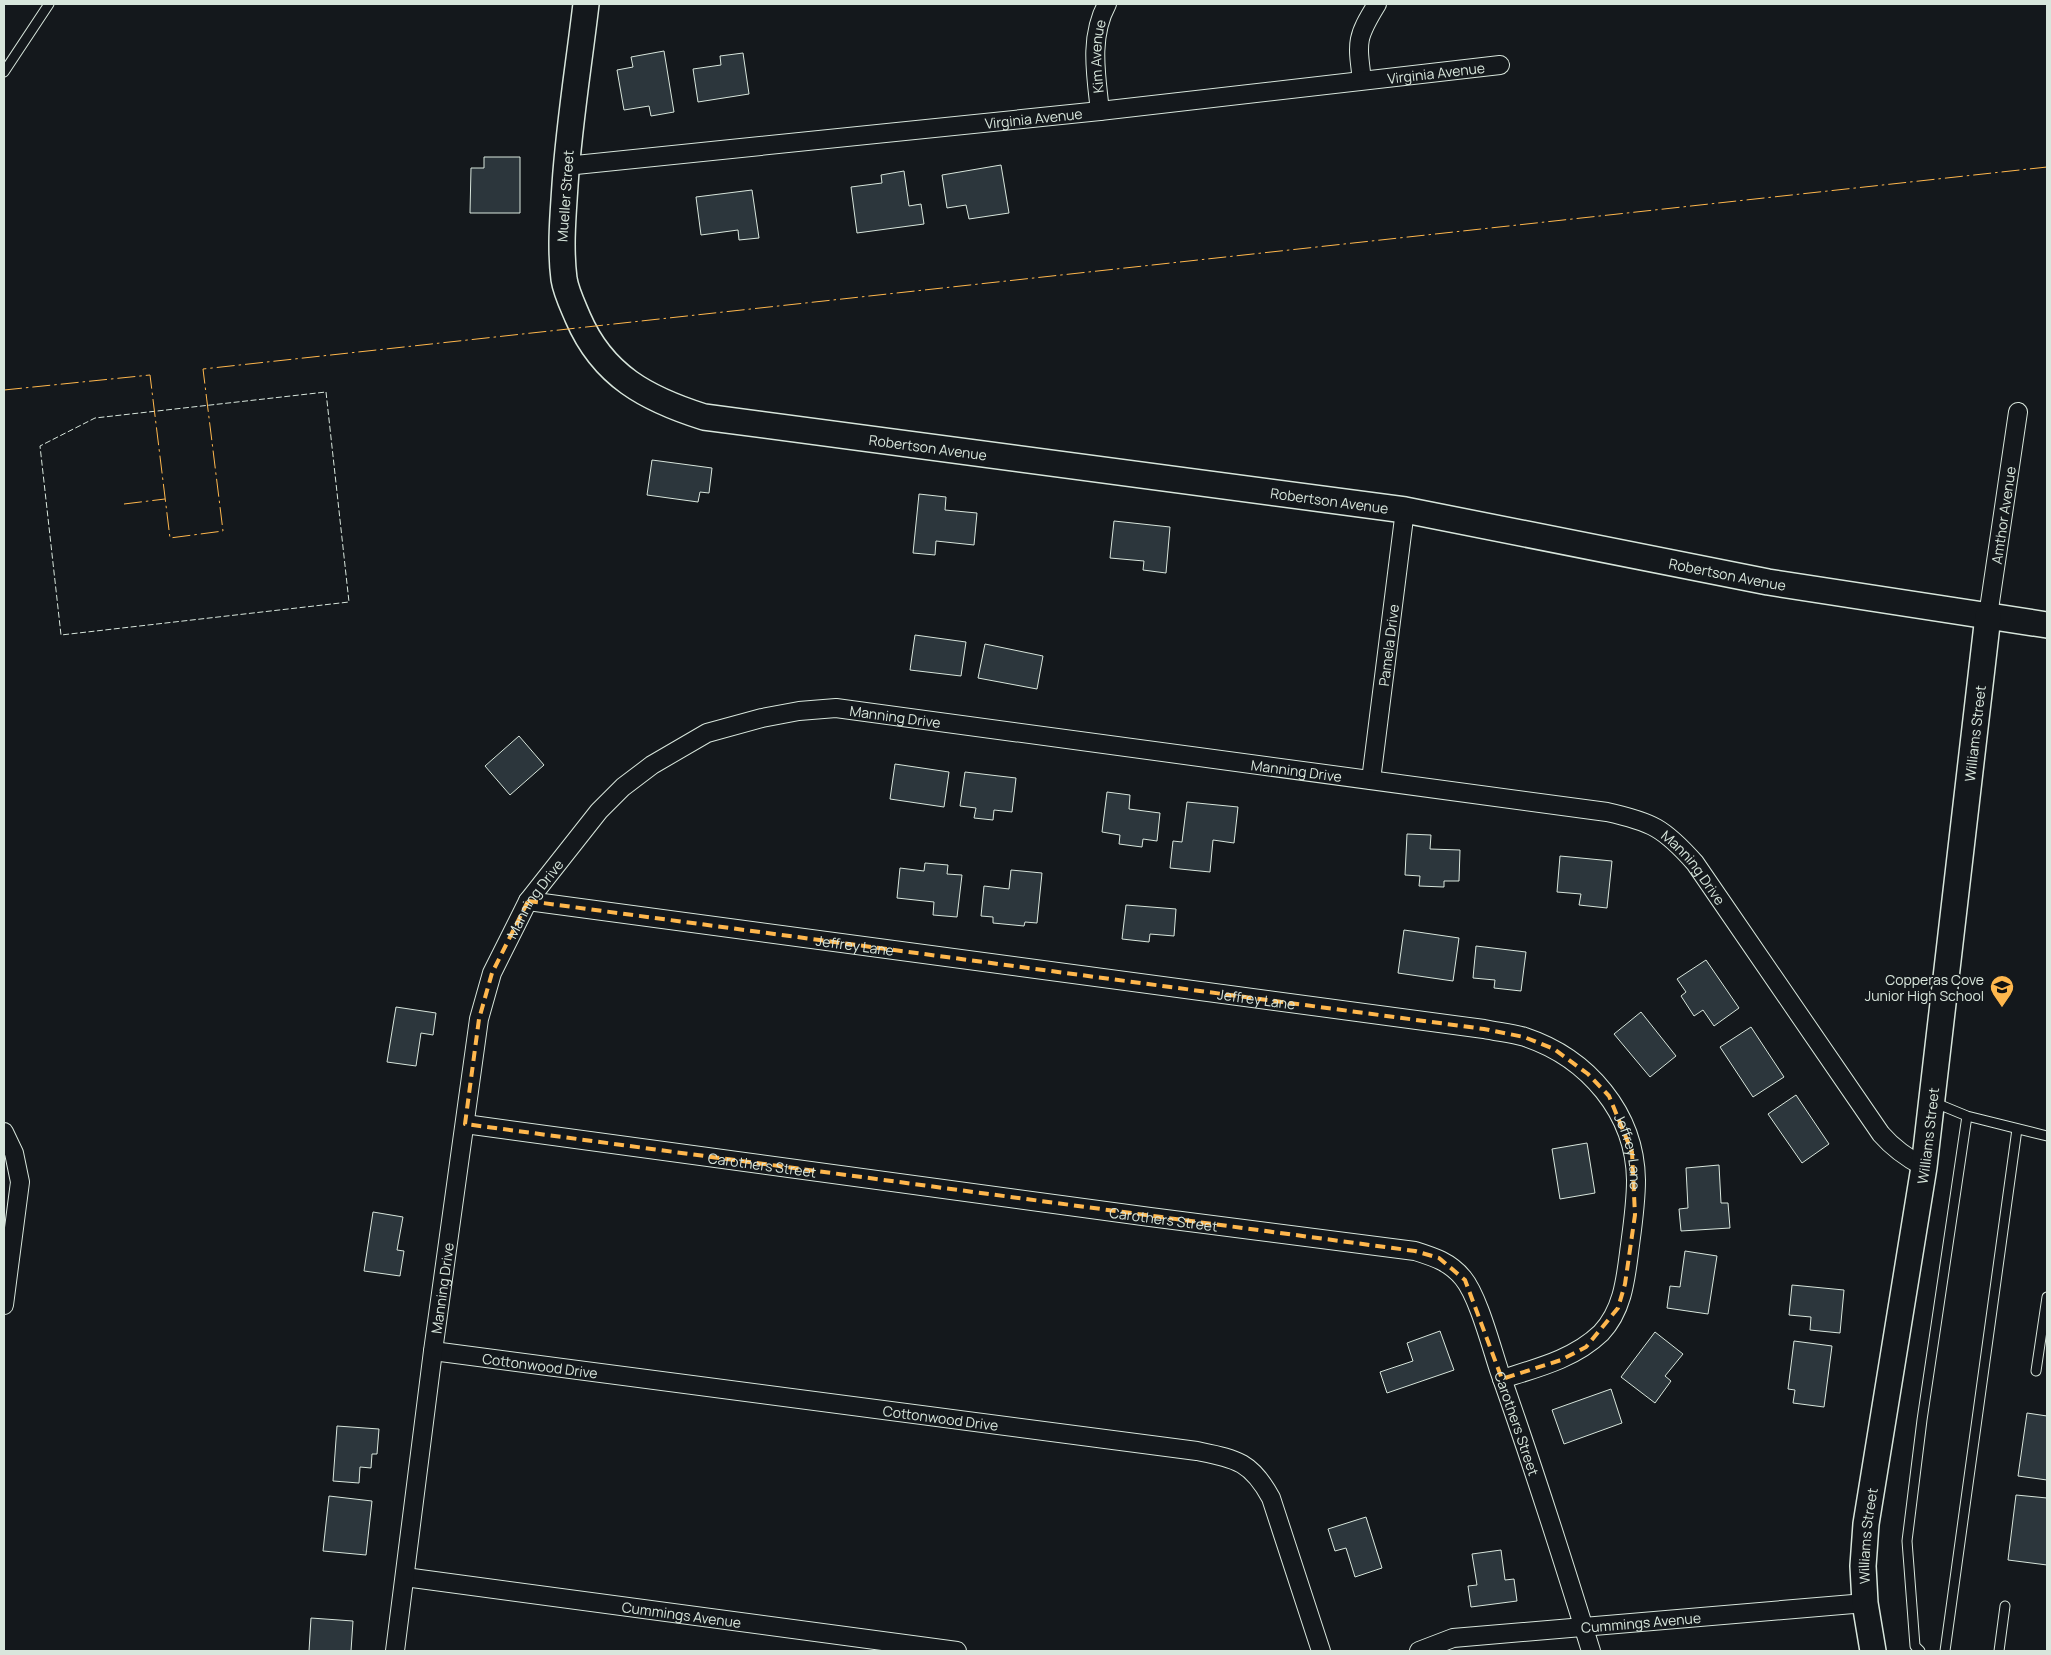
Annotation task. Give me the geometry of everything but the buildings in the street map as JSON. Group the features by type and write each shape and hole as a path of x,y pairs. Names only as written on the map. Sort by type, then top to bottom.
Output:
{"street":[{"name":"Mueller Street","path":"586,4 566,166 561,244 565,282 585,335 617,373"},
{"name":"Kim Avenue","path":"1100,111 1095,49 1098,26 1107,4"},
{"path":"1362,80 1358,38 1377,4"},
{"name":"Virginia Avenue","path":"566,166 1100,111 1500,65"},
{"name":"Robertson Avenue","path":"617,373 645,394 670,407 704,418 1405,510 1768,582 2047,625"},
{"name":"Amthor Avenue","path":"1988,616 2018,412"},
{"name":"Pamela Drive","path":"1371,780 1405,510"},
{"name":"Williams Street","path":"1873,1651 1865,1604 1866,1524 1924,1167 1930,1101 1988,616"},
{"name":"Manning Drive","path":"395,1651 433,1352 480,1019 492,973 528,901 599,811 623,787 652,765 707,734 762,718 836,708 893,714 1608,812 1636,818 1651,824 1668,835 1695,862 1882,1134 1904,1157 1924,1167"},
{"name":"Jeffrey Lane","path":"528,901 1484,1029 1524,1037 1554,1049 1588,1074 1609,1096 1622,1120 1632,1152 1636,1179 1635,1215 1625,1284 1618,1308 1602,1331 1586,1346 1561,1360 1502,1379"},
{"name":"Carothers Street","path":"465,1124 1415,1251 1439,1258 1454,1268 1465,1280 1477,1307 1591,1651"},
{"path":"4,1132 14,1153 20,1182 4,1305"},
{"name":"Cottonwood Drive","path":"433,1352 1197,1451 1238,1461 1256,1476 1271,1498 1321,1651"},
{"name":"Cummings Avenue","path":"405,1577 898,1647 957,1651"},
{"name":"Cummings Avenue","path":"1419,1651 1453,1638 1865,1604"}],"lane":[{"path":"4,72 49,4"},
{"path":"1930,1101 1967,1116 2047,1136"},
{"path":"1920,1651 1915,1646 1907,1541 1922,1420 1967,1116"},
{"path":"1945,1651 2017,1128"},
{"path":"2036,1371 2047,1302"},
{"path":"1999,1651 2005,1606"}],"highlighted area":[{"path":"528,901 1484,1029 1524,1037 1554,1049 1588,1074 1609,1096 1632,1152 1635,1215 1625,1284 1618,1308 1586,1347 1561,1360 1502,1379 1465,1280 1439,1258 1415,1251 465,1124 479,1019 492,973"}],"fence":[{"path":"326,392 349,602 61,635 40,446 95,418 326,392"}],"power":[{"path":"4,390 150,375 170,538 223,531 203,369 2047,167"},
{"path":"124,504 165,499"}],"place":[{"name":"Copperas Cove Junior High School","path":"2002,1008"}]}
